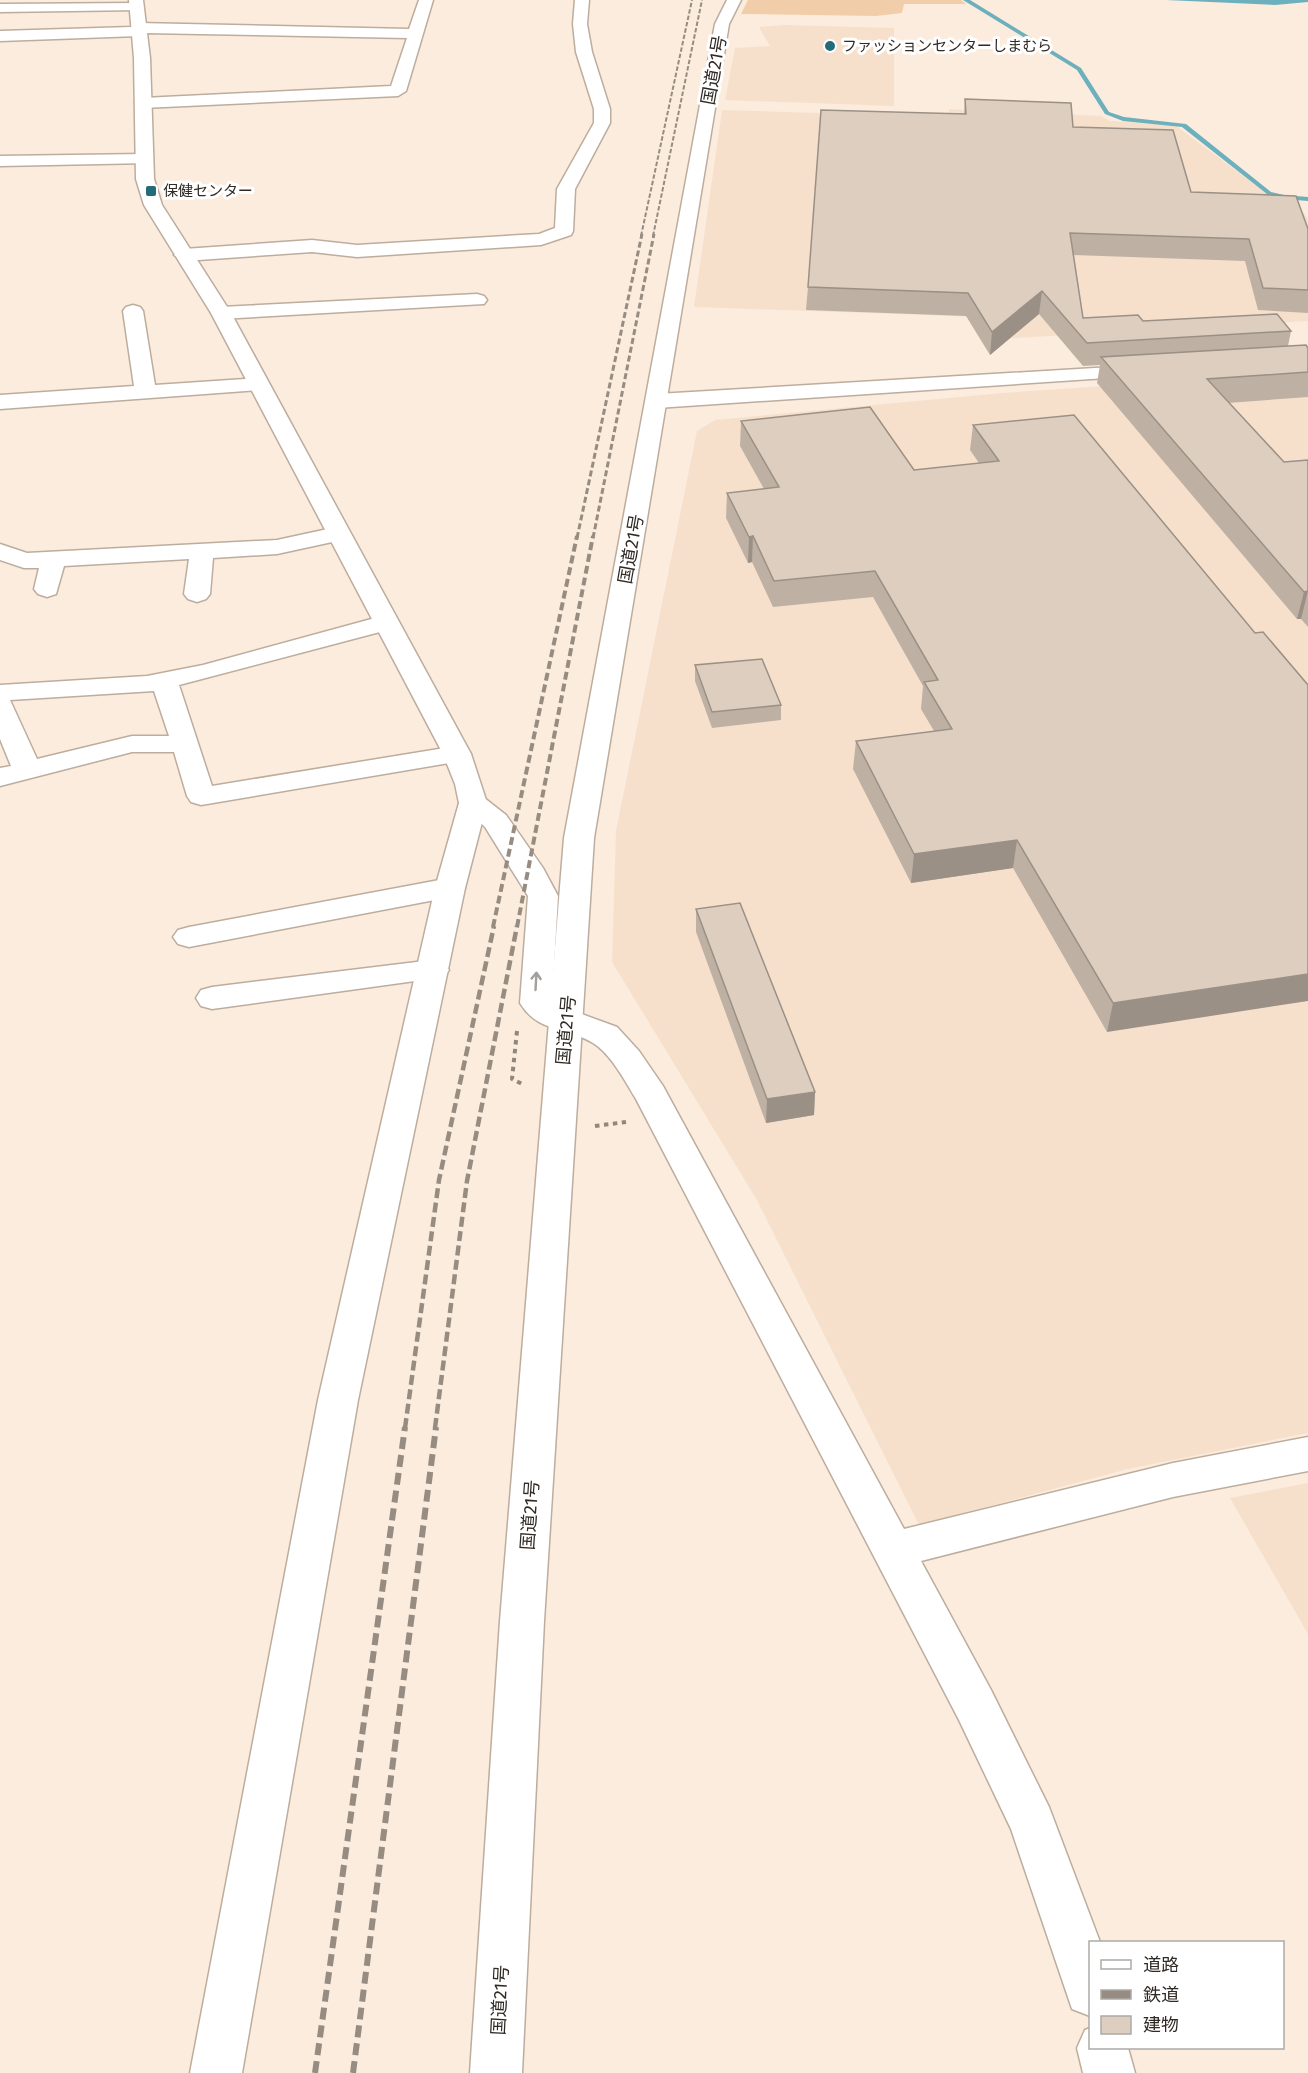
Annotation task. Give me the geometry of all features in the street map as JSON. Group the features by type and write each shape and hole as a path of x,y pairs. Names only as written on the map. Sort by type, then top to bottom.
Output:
{"main road":[{"path":"143,103 398,91 426,0"},
{"path":"184,255 312,246 357,251 541,239 564,231 566,189 602,123 602,109 584,52 580,24 582,0"},
{"name":"国道21号","path":"496,2073 522,1621 579,838 722,24 734,0"},
{"path":"0,8 136,4 143,103 145,179 153,206 221,313 337,534 457,754 469,784 473,803 450,888 338,1400 216,2073"},
{"path":"0,36 139,29 416,34"},
{"path":"0,161 144,159"},
{"path":"221,313 477,300"},
{"path":"133,311 146,393"},
{"path":"657,401 1167,370"},
{"path":"0,402 258,384"},
{"path":"0,551 24,561 53,560 278,547 337,534"},
{"path":"197,594 202,551"},
{"path":"47,589 53,560"},
{"path":"0,693 164,681 386,623"},
{"path":"164,681 201,796 457,754"},
{"path":"0,706 27,770"},
{"path":"0,777 132,744 186,744"},
{"path":"473,803 496,821 533,875 543,896 536,1003 545,1013 605,1035 627,1059 651,1094 781,1344 894,1550 975,1705 1032,1823 1086,1972 1089,1986"},
{"path":"189,937 450,888"},
{"path":"212,998 433,970"},
{"path":"894,1550 1173,1480 1308,1454"},
{"path":"1103,2049 1109,2073"}],"path":[{"path":"525,1086 512,1079 521,996 536,995"},
{"path":"596,1137 596,1125 628,1122"}],"shaded area":[{"path":"748,0 961,0 966,4 904,4 902,13 876,16 741,14"},
{"path":"784,25 894,28 894,106 725,100 735,48 770,46 759,27"},
{"path":"949,109 1101,116 1110,121 1175,125 1269,195 1295,201 1308,219 1308,321 984,340 981,317 694,307 722,110 949,117"},
{"path":"1308,372 1308,1433 1128,1469 919,1525 757,1200 612,962 616,831 697,431 715,420 1002,393"},
{"path":"1308,1483 1308,1634 1230,1498"}],"building":[{"path":"965,99 1071,103 1073,127 1173,130 1191,192 1296,196 1308,229 1308,290 1263,288 1249,239 1070,233 1083,318 1138,315 1143,321 1277,314 1291,331 1087,343 1042,291 992,332 968,293 808,287 821,110 966,114"},
{"path":"1306,345 1308,372 1207,379 1284,462 1308,460 1308,591 1304,592 1101,357"},
{"path":"870,407 914,470 999,461 973,425 1074,415 1255,633 1263,632 1308,685 1308,974 1113,1003 1017,840 914,854 856,741 952,729 924,682 938,680 875,571 774,581 753,536 749,537 727,493 779,487 741,421"},
{"path":"762,659 781,705 712,712 695,665"},
{"path":"740,903 815,1092 767,1099 696,909"}],"waterway":[{"path":"966,0 1079,69 1107,113 1123,119 1184,125 1269,193 1308,199"},
{"path":"1169,0 1275,3 1308,0"}],"railway":[{"path":"641,236 692,0"},
{"path":"653,236 702,0"},
{"path":"577,538 642,234"},
{"path":"593,538 654,234"},
{"path":"493,927 577,536"},
{"path":"517,927 593,536"},
{"path":"405,1428 439,1180 494,926"},
{"path":"435,1428 467,1181 517,926"},
{"path":"315,2073 405,1427"},
{"path":"353,2073 436,1427"}],"place":[{"name":"ファッションセンターしまむら","path":"830,46"},
{"name":"保健センター","path":"151,191"}]}
